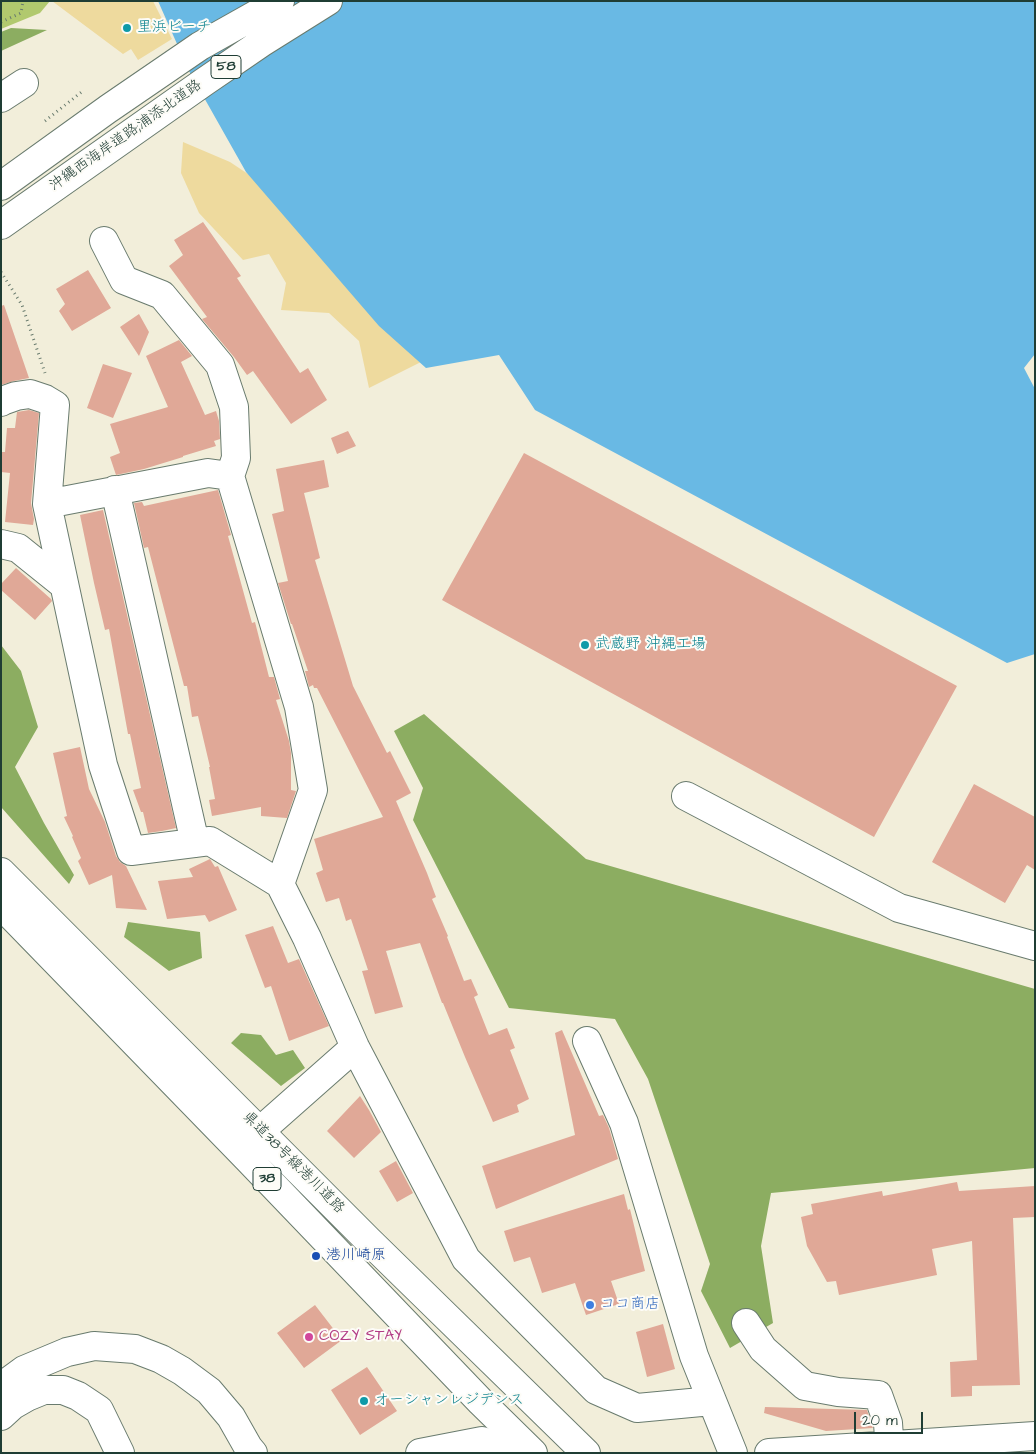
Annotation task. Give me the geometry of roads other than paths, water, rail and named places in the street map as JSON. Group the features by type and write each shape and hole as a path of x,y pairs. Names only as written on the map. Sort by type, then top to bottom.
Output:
{"main road":[{"name":"沖縄西海岸道路;浦添北道路","path":"1,186 200,46 280,1"},
{"name":"沖縄西海岸道路;浦添北道路","path":"1,224 253,48 328,1"},
{"path":"1,98 24,83"},
{"path":"104,241 124,280 162,295 220,365 234,407 236,458 230,476 299,707 313,790 280,884"},
{"path":"1,402 16,396 30,394 55,405 47,504 103,765 131,851 210,841 280,884 307,938 355,1047 466,1259 596,1390 637,1408 712,1401"},
{"path":"47,504 208,473 230,476"},
{"path":"115,490 196,843"},
{"path":"1,544 18,548 64,585"},
{"path":"686,796 899,908 1035,946"},
{"name":"県道38号線港川道路","path":"1,872 368,1240 586,1453"},
{"name":"県道38号線港川道路","path":"1,905 533,1453"},
{"path":"587,1041 624,1124 694,1356 733,1453"},
{"path":"260,1131 355,1047"},
{"path":"746,1324 763,1349 805,1386 838,1392 878,1395 888,1423 890,1449"},
{"path":"1,1387 24,1370 67,1352 94,1346 135,1349 161,1359 182,1371 208,1391 231,1417 253,1453"},
{"path":"1,1416 26,1397 44,1390 63,1390 78,1396 99,1410 120,1453"},
{"path":"769,1453 890,1449 1035,1436"},
{"path":"420,1453 482,1441 517,1453"}],"water":[{"path":"158,1 1035,1 1035,354 1024,368 1035,389 1035,654 1007,663 535,410 499,355 426,368 379,326 246,172 189,71"}],"place":[{"name":"里浜ビーチ","path":"127,28"},
{"name":"武蔵野 沖縄工場","path":"585,645"},
{"name":"港川崎原","path":"316,1256"},
{"name":"ココ商店","path":"590,1305"},
{"name":"COZY STAY","path":"309,1337"},
{"name":"オーシャンレジデンス","path":"364,1401"}]}
